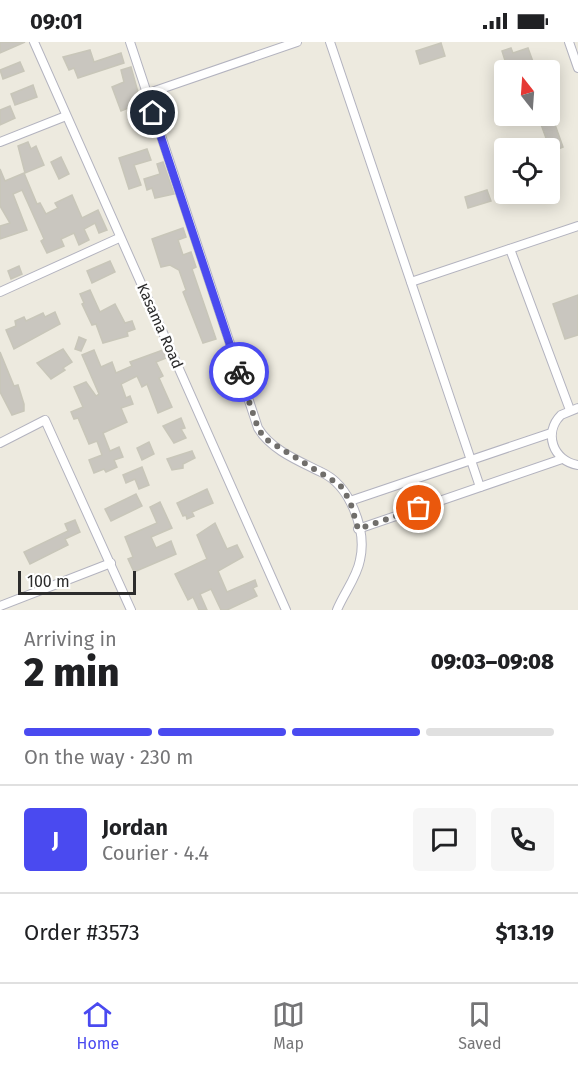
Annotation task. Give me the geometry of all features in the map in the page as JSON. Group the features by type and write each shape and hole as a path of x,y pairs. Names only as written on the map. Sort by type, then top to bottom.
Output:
{"street":[{"name":"Kasama Road","path":"34,42 286,610"},
{"path":"130,42 258,428 264,438 282,451 340,485 350,501 362,547 360,562 337,610"},
{"path":"146,94 297,42"},
{"path":"330,42 480,487"},
{"path":"569,42 578,68"},
{"path":"0,142 66,116"},
{"path":"411,282 578,226"},
{"path":"0,292 119,238"},
{"path":"510,249 574,409 557,419 551,433 552,445 562,459 578,465"},
{"path":"0,443 45,420 131,610"},
{"path":"350,501 551,433"},
{"path":"358,529 562,459"},
{"path":"0,606 111,563"}],"building":[{"path":"0,42 25,42 0,53"},
{"path":"441,43 445,56 420,64 416,51"},
{"path":"511,48 513,53 528,48 532,60 505,60 502,51"},
{"path":"90,50 94,62 121,53 124,63 78,78 74,68 69,70 63,57"},
{"path":"20,62 24,71 3,79 0,70"},
{"path":"131,67 140,99 138,100 146,119 135,124 128,108 121,111 112,87 124,82 121,70"},
{"path":"33,85 37,97 15,105 11,94"},
{"path":"10,106 15,118 0,125 0,110"},
{"path":"542,126 556,126 560,138 546,138"},
{"path":"28,142 31,149 36,146 44,165 25,173 18,146"},
{"path":"147,149 151,160 134,165 141,185 129,189 119,158"},
{"path":"61,157 69,174 59,179 51,162"},
{"path":"163,162 174,194 155,198 152,188 147,190 144,179 160,174 157,164"},
{"path":"0,169 5,181 24,173 37,204 40,203 46,214 58,208 55,203 72,195 82,218 98,210 107,230 99,233 95,223 84,229 89,240 79,245 74,233 61,239 64,246 47,253 41,241 44,239 22,190 13,194 27,230 0,239 0,226 10,223 0,206"},
{"path":"487,190 491,201 468,208 465,197"},
{"path":"183,228 186,237 178,240 183,255 191,252 196,267 192,269 216,339 203,343 183,292 186,290 179,270 170,265 161,267 152,239"},
{"path":"110,261 115,272 92,283 87,271"},
{"path":"19,266 22,274 11,279 8,271"},
{"path":"90,290 100,312 115,304 125,323 132,321 135,329 127,332 128,336 103,343 96,324 92,325 82,304 84,303 80,294"},
{"path":"578,295 578,335 565,339 553,304"},
{"path":"55,312 60,324 14,349 6,330 16,326 15,321 24,317 26,321 43,313 45,317"},
{"path":"79,337 86,340 81,351 75,349"},
{"path":"63,349 72,362 63,368 65,370 51,379 37,363"},
{"path":"94,350 101,367 112,362 116,373 132,366 130,362 163,350 166,358 156,362 163,376 159,378 172,407 158,413 147,384 142,387 137,376 121,384 126,398 130,396 133,404 121,408 127,422 103,433 110,451 119,447 123,457 114,460 117,467 106,472 104,469 94,473 89,460 102,455 97,441 89,444 78,418 74,419 71,412 83,407 74,387 86,382 96,396 99,394 82,355"},
{"path":"0,352 14,386 18,385 24,404 24,411 12,415 0,392"},
{"path":"181,418 185,428 181,429 186,438 174,443 163,426"},
{"path":"149,442 154,454 142,460 137,448"},
{"path":"192,451 195,458 183,464 183,468 172,470 167,459"},
{"path":"142,467 149,485 139,489 135,479 126,483 123,475"},
{"path":"207,489 213,503 192,512 194,516 187,519 186,515 183,516 177,503"},
{"path":"136,494 142,506 111,521 105,509"},
{"path":"160,502 172,528 151,537 156,548 171,541 176,554 134,572 128,559 133,557 125,537 157,523 150,507"},
{"path":"75,520 80,532 65,539 68,545 30,564 24,552 68,531 65,524"},
{"path":"215,523 227,549 237,545 243,557 218,571 227,592 255,580 257,586 253,588 257,596 227,610 221,610 211,589 200,594 207,610 199,610 193,597 188,600 175,574 207,559 197,535"}],"way so far":[{"path":"239,372 258,428 264,438 300,463 325,474 340,485 350,501 358,529 419,508"}],"route":[{"path":"153,113 239,372"}]}
